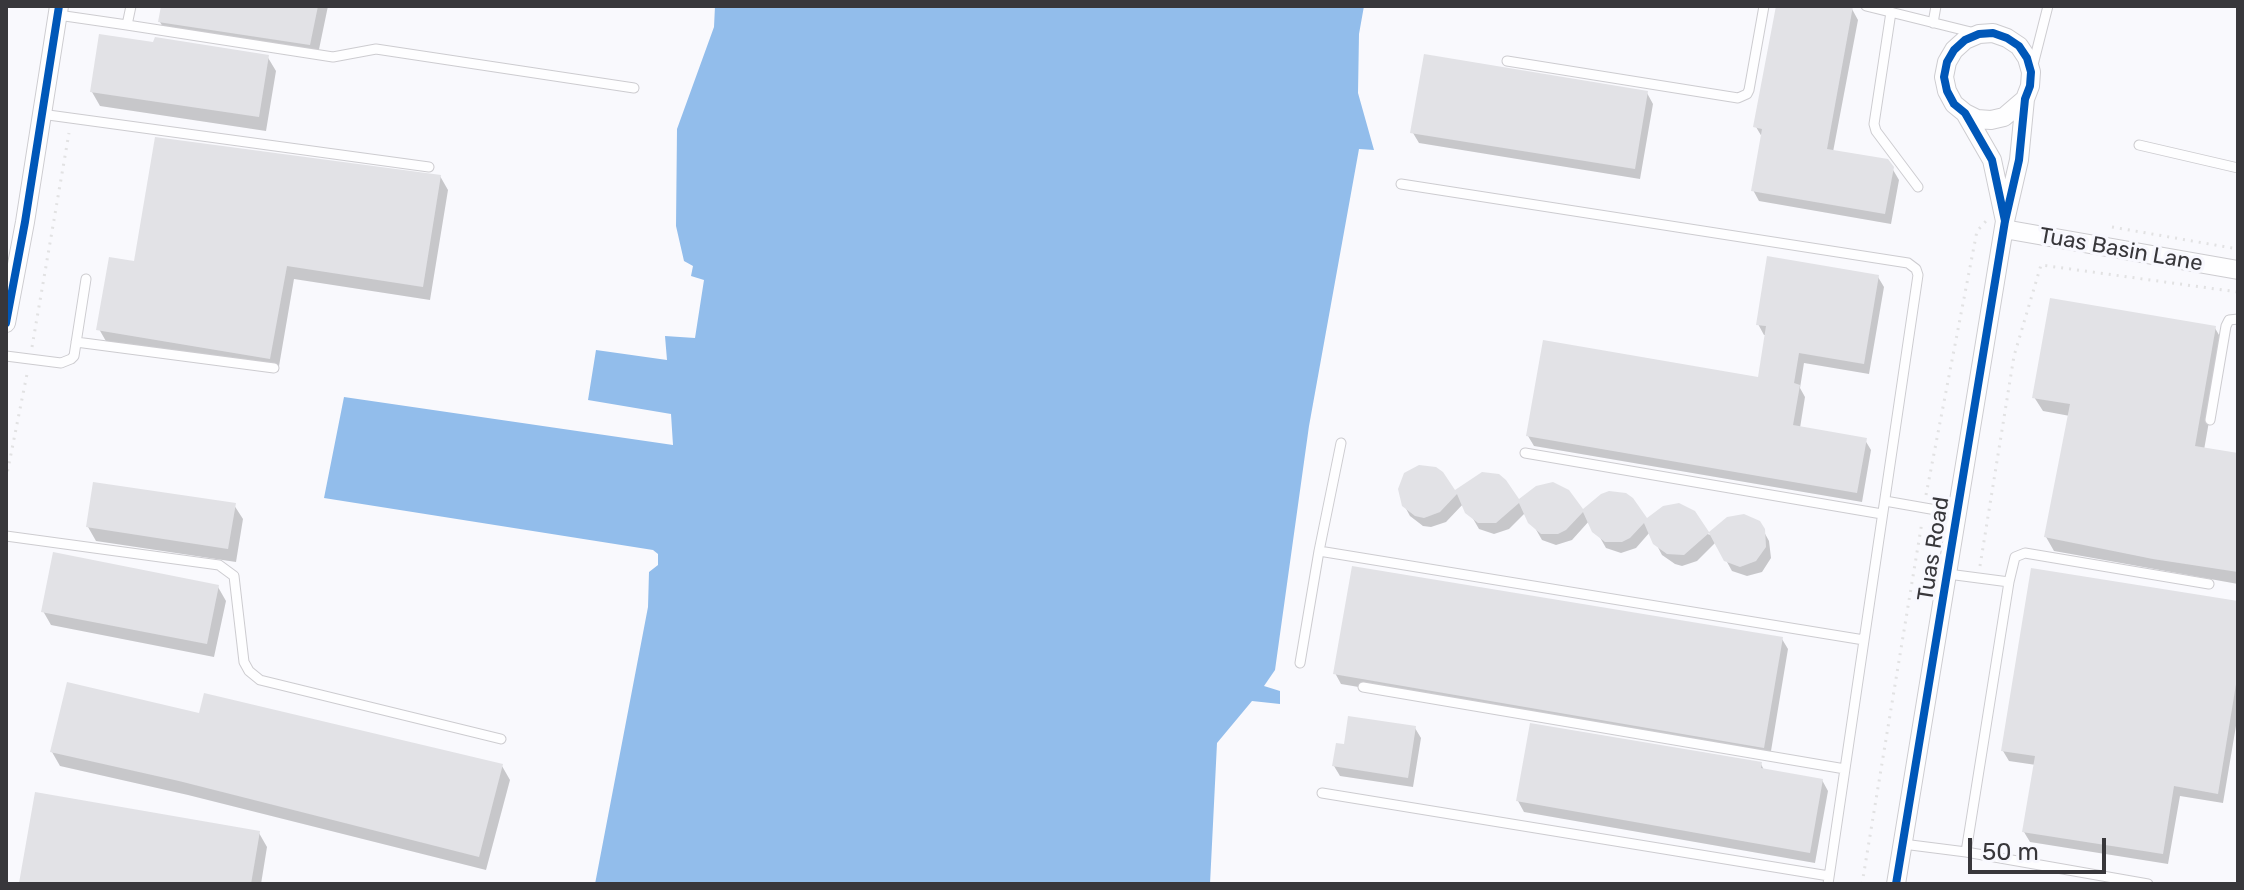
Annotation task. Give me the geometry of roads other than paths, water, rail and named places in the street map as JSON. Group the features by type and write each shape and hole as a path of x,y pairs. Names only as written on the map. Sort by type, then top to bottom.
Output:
{"street":[{"path":"6,323 58,11"},
{"path":"1979,34 1993,33 2019,46 2031,72"},
{"name":"Tuas Road","path":"1979,34 1965,40 1954,50 1944,77 1954,104 1965,113 1992,160 2004,220"},
{"name":"Tuas Road","path":"1896,884 1959,514 2004,220 2019,160 2031,72"},
{"path":"1965,113 1977,119 2004,117 2025,99"},
{"name":"Tuas Basin Lane","path":"2004,220 2238,270"}],"lane":[{"path":"127,25 131,6"},
{"path":"1507,61 1743,97 1749,90 1764,6"},
{"path":"1866,6 1979,34"},
{"path":"1933,23 1936,6"},
{"path":"2031,72 2048,6"},
{"path":"58,11 127,25 333,57 376,49 634,88"},
{"path":"1891,12 1874,124 1918,187"},
{"path":"41,114 429,167"},
{"path":"2139,145 2238,168"},
{"path":"1322,793 1829,880 1918,275 1912,265 1401,184"},
{"path":"6,356 66,362 74,356 86,279"},
{"path":"2210,420 2226,326 2229,320 2238,319"},
{"path":"76,342 274,368"},
{"path":"1300,663 1341,443"},
{"path":"1525,453 1882,514"},
{"path":"1885,501 1959,514"},
{"path":"6,536 219,565 234,576 244,662 260,680 501,739"},
{"path":"1319,551 1864,640"},
{"path":"1966,852 2012,561 2020,553 2025,553 2209,584"},
{"path":"1948,574 2009,582"},
{"path":"1363,687 1845,769"},
{"path":"1903,844 2148,884"}],"water":[{"path":"715,6 1364,6 1359,34 1358,93 1374,150 1359,149 1309,426 1275,670 1264,686 1280,691 1280,704 1252,701 1217,743 1210,884 595,884 648,607 649,572 658,565 658,554 653,550 324,498 344,397 673,445 671,414 588,400 596,350 667,360 665,336 695,338 704,280 691,276 693,266 684,261 676,226 677,129 714,27"}]}
